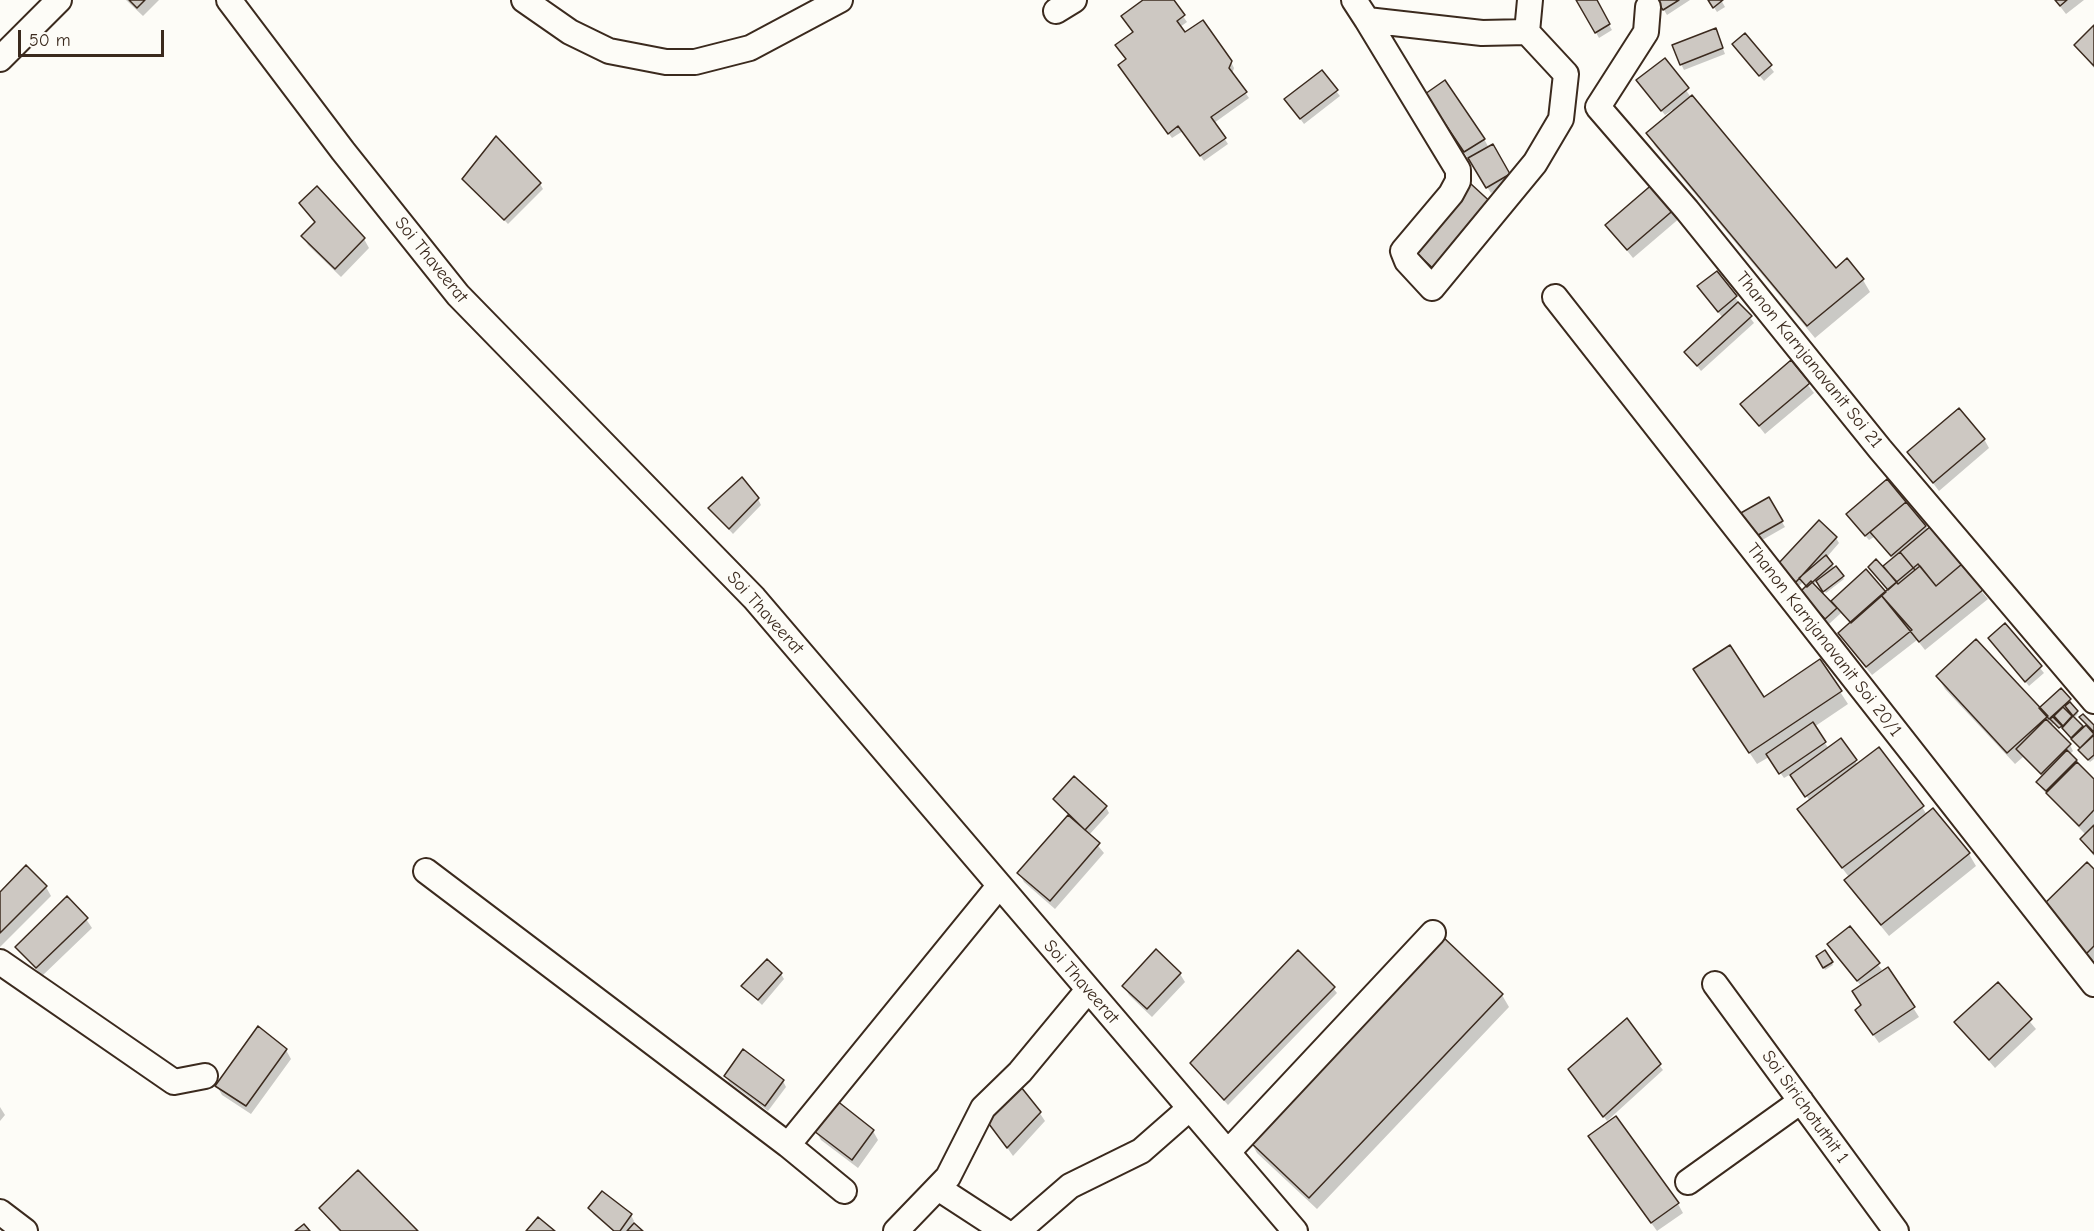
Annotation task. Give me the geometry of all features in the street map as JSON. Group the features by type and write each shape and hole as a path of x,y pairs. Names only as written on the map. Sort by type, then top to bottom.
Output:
{"street":[{"path":"0,59 59,0"},
{"name":"Soi Thaveerat","path":"229,0 336,142 458,295 754,598 1296,1231"},
{"path":"524,0 570,32 609,51 666,62 695,62 750,48 840,0"},
{"path":"1354,0 1458,170 1458,181 1451,194 1403,251 1407,261 1432,288 1550,142 1561,118 1566,74"},
{"path":"1367,20 1482,33 1527,32 1530,0"},
{"path":"1598,106 1646,32 1648,7"},
{"name":"Thanon Karnjanavanit Soi 21","path":"1527,32 1598,106 1687,210 1880,449 2094,701"},
{"name":"Thanon Karnjanavanit Soi 20/1","path":"1555,297 2094,984"},
{"path":"426,871 788,1145 844,1191"},
{"path":"788,1145 999,886"},
{"path":"1228,1152 1433,933"},
{"path":"0,962 174,1082 205,1076"},
{"name":"Soi Sirichotuthit 1","path":"1715,984 1896,1231"},
{"path":"896,1231 956,1166 970,1130 983,1108 1020,1072 1088,990"},
{"path":"1688,1182 1801,1101"},
{"path":"1018,1231 1070,1186 1141,1151 1190,1108"},
{"path":"938,1188 1004,1231"},
{"path":"0,1212 25,1231"}],"building":[{"path":"129,0 145,0 137,8"},
{"path":"1143,0 1174,0 1185,15 1177,21 1185,32 1203,20 1232,61 1229,68 1247,92 1211,117 1226,138 1200,156 1178,126 1168,134 1118,65 1126,59 1115,45 1133,32 1121,16"},
{"path":"1576,0 1597,0 1610,24 1595,33"},
{"path":"1656,0 1679,0 1663,10"},
{"path":"1708,0 1723,0 1713,8"},
{"path":"2055,0 2067,0 2060,6"},
{"path":"2094,25 2094,66 2074,45"},
{"path":"1716,28 1723,48 1680,65 1672,45"},
{"path":"1745,33 1772,65 1759,76 1732,44"},
{"path":"1665,58 1689,88 1661,111 1636,80"},
{"path":"1322,70 1338,90 1300,119 1284,99"},
{"path":"1445,80 1485,139 1464,152 1425,94"},
{"path":"1692,95 1836,268 1847,258 1864,279 1807,326 1646,133"},
{"path":"496,136 541,183 504,220 462,179"},
{"path":"1493,144 1510,174 1486,188 1468,158"},
{"path":"1655,182 1677,207 1627,250 1605,225"},
{"path":"1471,184 1496,207 1437,272 1412,249"},
{"path":"317,186 365,238 335,269 301,236 315,222 299,203"},
{"path":"1717,271 1737,296 1718,312 1697,286"},
{"path":"1738,302 1752,316 1697,366 1684,352"},
{"path":"1791,360 1810,383 1759,426 1740,404"},
{"path":"1959,408 1985,439 1933,483 1907,452"},
{"path":"742,477 759,498 729,529 708,508"},
{"path":"1887,479 1906,502 1865,536 1846,514"},
{"path":"1769,497 1783,521 1753,538 1739,514"},
{"path":"1906,502 1926,526 1891,556 1870,532"},
{"path":"1819,520 1837,537 1796,582 1777,565"},
{"path":"1931,526 1962,564 1936,586 1920,566 1915,570 1900,552"},
{"path":"1900,552 1915,570 1898,584 1883,566"},
{"path":"1826,555 1833,564 1807,587 1799,578"},
{"path":"1876,559 1897,582 1888,590 1868,567"},
{"path":"1918,564 1936,586 1962,564 1984,589 1919,642 1881,595"},
{"path":"1836,566 1844,576 1823,592 1816,581"},
{"path":"1866,569 1886,592 1851,623 1831,601"},
{"path":"1811,581 1837,608 1825,619 1800,592"},
{"path":"1881,595 1912,630 1866,667 1838,633"},
{"path":"2005,623 2042,666 2025,682 1988,638"},
{"path":"1976,639 2048,716 2007,753 1936,676"},
{"path":"1730,645 1764,697 1820,659 1842,691 1749,753 1693,669"},
{"path":"2061,688 2071,699 2049,719 2039,708"},
{"path":"2070,702 2078,711 2073,716 2065,706"},
{"path":"2063,707 2072,716 2063,726 2054,716"},
{"path":"2083,714 2094,725 2094,732 2079,717"},
{"path":"2073,716 2083,726 2071,738 2062,728"},
{"path":"2053,717 2062,726 2059,728 2050,719"},
{"path":"2046,719 2071,744 2041,774 2016,749"},
{"path":"1813,722 1826,742 1779,774 1766,754"},
{"path":"2086,725 2094,734 2080,748 2071,739"},
{"path":"2094,735 2094,755 2088,760 2078,750"},
{"path":"1841,738 1857,760 1805,797 1790,775"},
{"path":"1879,747 1924,806 1842,868 1797,809"},
{"path":"2067,750 2077,760 2046,791 2036,782"},
{"path":"2077,762 2094,779 2094,810 2079,826 2046,793"},
{"path":"1074,776 1107,806 1085,830 1053,799"},
{"path":"1933,808 1970,853 1881,925 1844,880"},
{"path":"1068,815 1100,843 1050,901 1017,873"},
{"path":"2094,825 2094,854 2080,839"},
{"path":"2087,862 2094,869 2094,946 2085,955 2040,908"},
{"path":"26,865 47,886 0,933 0,892"},
{"path":"67,896 88,918 36,968 15,947"},
{"path":"1850,926 1880,963 1857,981 1827,944"},
{"path":"1442,936 1503,994 1309,1198 1248,1140"},
{"path":"1156,949 1181,973 1147,1009 1122,986"},
{"path":"1298,950 1335,987 1224,1100 1190,1063"},
{"path":"1825,950 1833,962 1823,968 1816,956"},
{"path":"767,959 782,973 758,1000 741,986"},
{"path":"1888,967 1915,1007 1873,1035 1855,1010 1861,1005 1852,991"},
{"path":"1998,982 2032,1019 1989,1060 1954,1022"},
{"path":"1627,1018 1661,1064 1603,1117 1568,1069"},
{"path":"258,1026 287,1049 246,1106 215,1086"},
{"path":"743,1049 784,1080 765,1106 724,1076"},
{"path":"1017,1082 1041,1112 1007,1148 983,1116"},
{"path":"836,1100 874,1130 852,1160 814,1131"},
{"path":"1616,1116 1679,1203 1651,1223 1588,1136"},
{"path":"358,1170 418,1231 341,1231 319,1208"},
{"path":"602,1191 632,1214 620,1231 614,1231 588,1208"},
{"path":"538,1217 555,1231 526,1231"},
{"path":"634,1223 643,1231 627,1231"},
{"path":"304,1224 310,1231 295,1231"}]}
